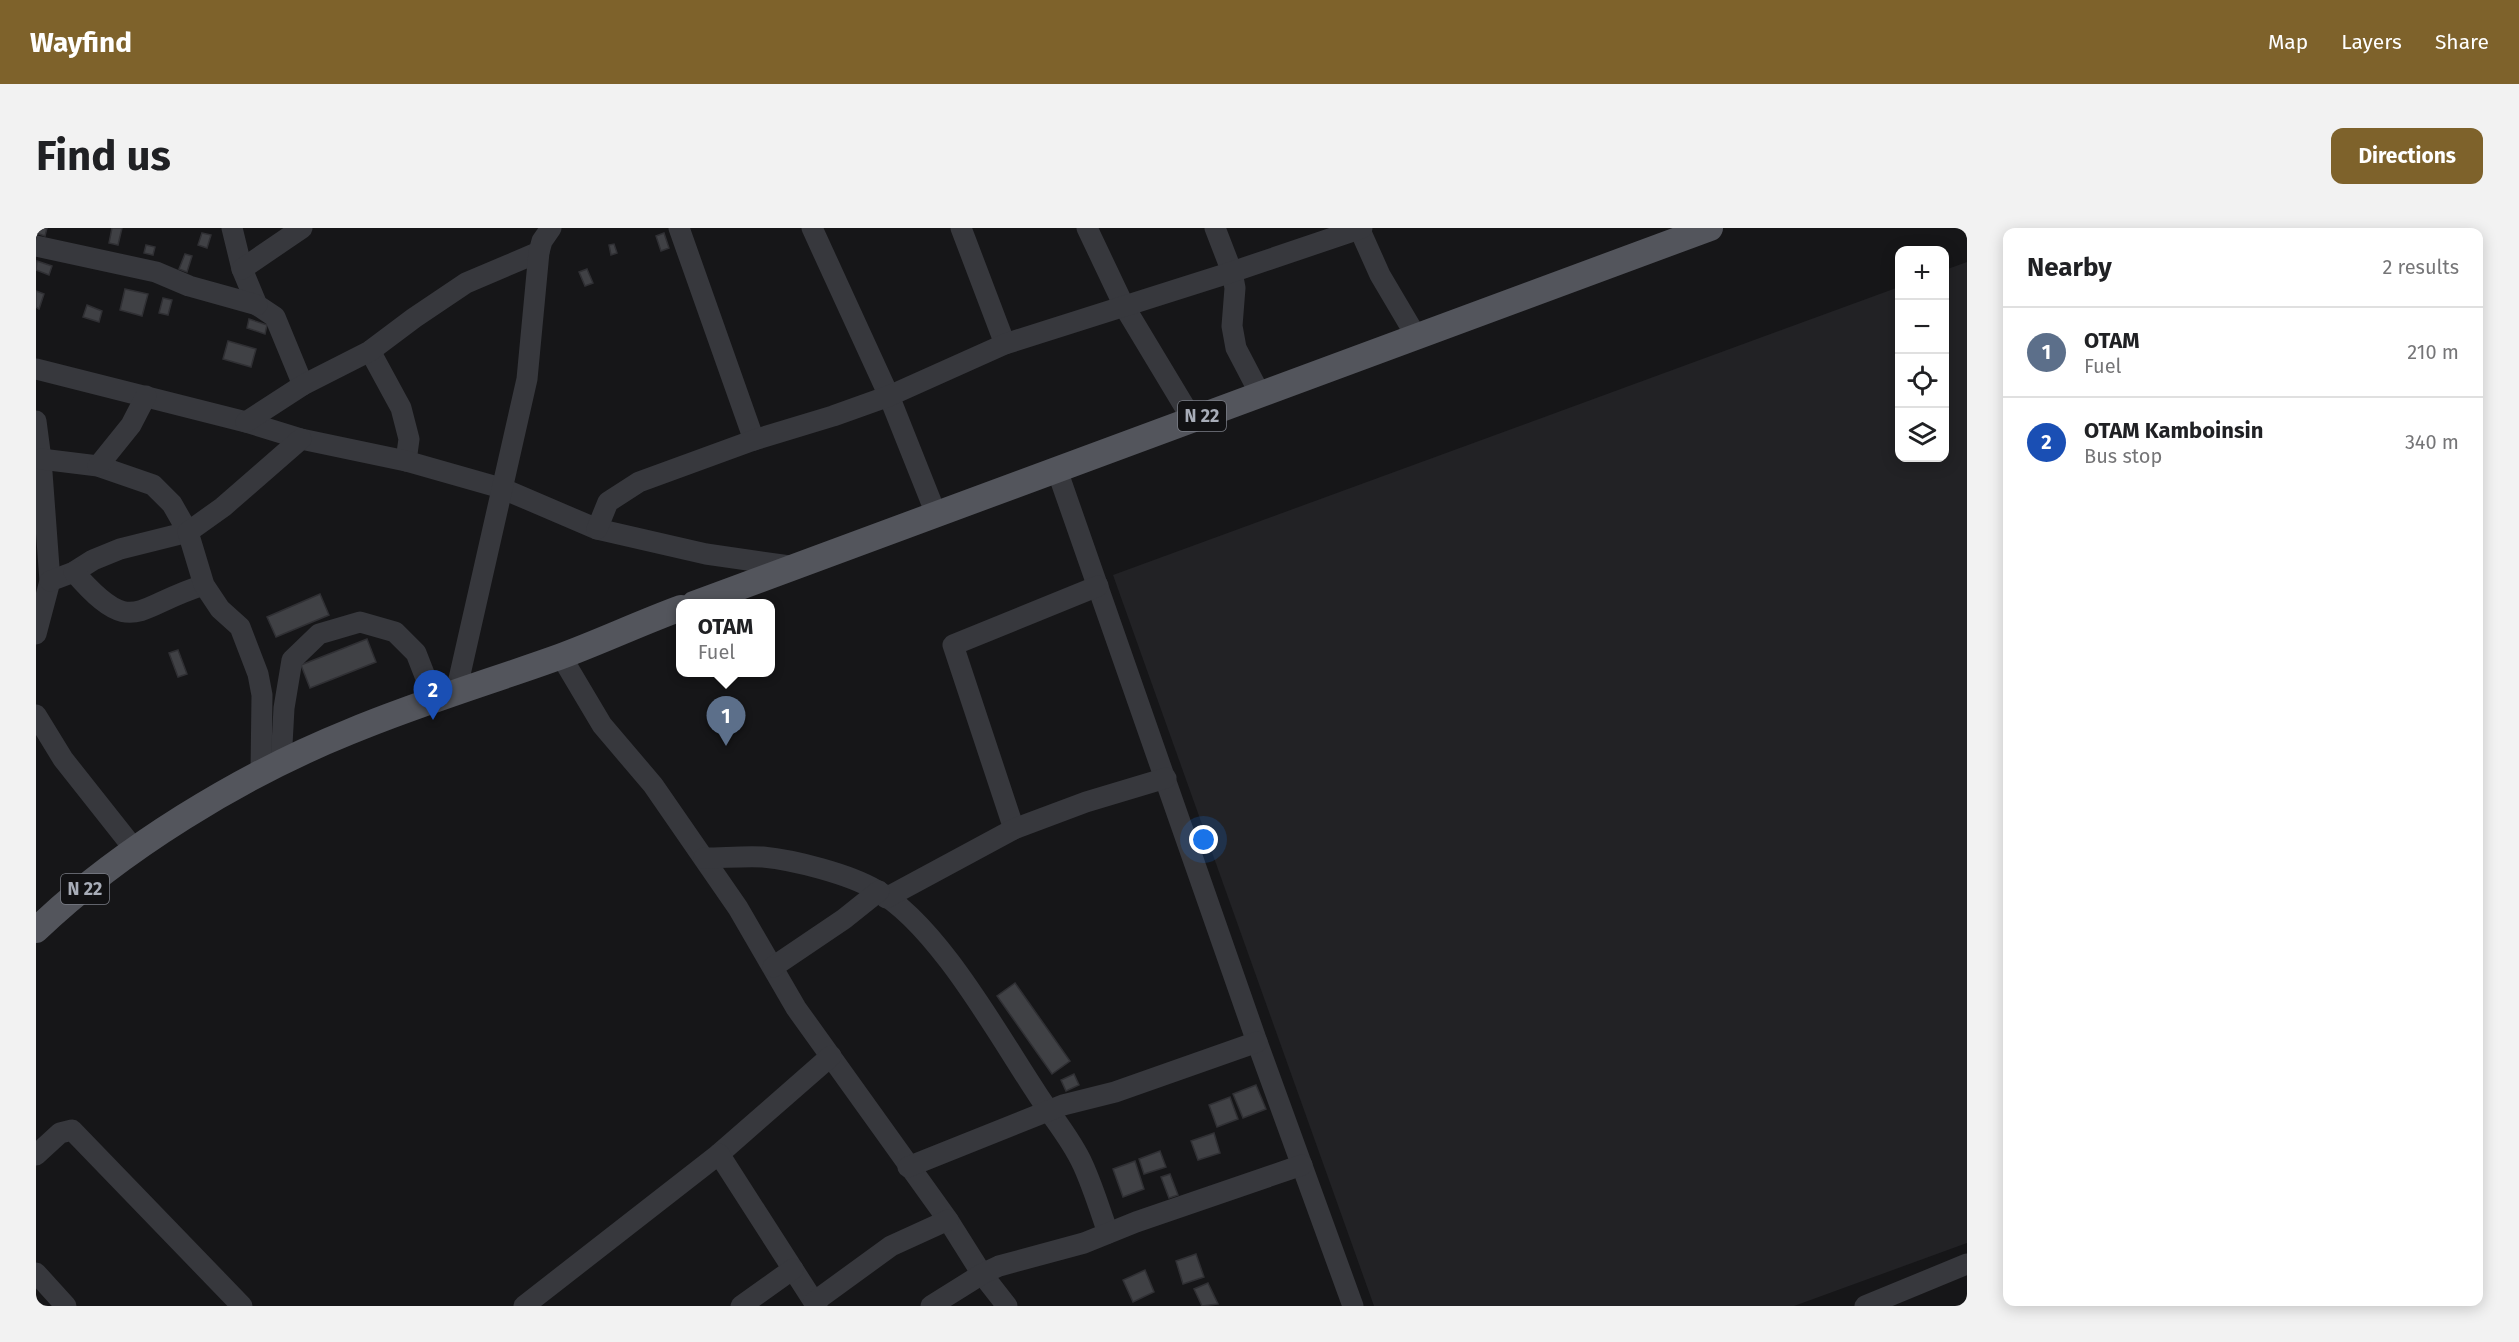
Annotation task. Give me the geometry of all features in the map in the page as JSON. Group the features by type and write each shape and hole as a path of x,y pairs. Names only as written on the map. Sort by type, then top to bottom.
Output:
{"main road":[{"name":"N 22","path":"705,599 1710,228"},
{"name":"N 22","path":"36,930 64,905 135,850 271,768 348,732 445,695 561,656 676,610"}],"street":[{"path":"232,228 243,269 257,305"},
{"path":"243,269 302,228"},
{"path":"445,695 501,488 527,379 539,252 542,241 551,228"},
{"path":"679,228 753,440"},
{"path":"812,228 889,396 936,514"},
{"path":"961,228 1005,344"},
{"path":"1087,228 1124,306 1192,419"},
{"path":"1215,228 1232,272 1235,288 1232,326 1236,348 1260,394"},
{"path":"597,530 608,502 639,482 753,440 889,396 1005,344 1232,272 1360,228 1380,275 1416,336"},
{"path":"36,246 156,272 189,286 257,305 275,317 303,385"},
{"path":"246,422 303,385 370,351 466,283 539,252"},
{"path":"370,351 401,408 409,439 406,461"},
{"path":"36,369 246,422 301,439 406,461 501,488 597,530 706,554 797,567"},
{"path":"98,466 131,425 146,396"},
{"path":"36,421 50,581 36,634"},
{"path":"50,581 120,549 188,532 223,507 301,439"},
{"path":"41,459 98,466 153,484 172,504 188,532 204,585 220,609 240,627 258,674 271,768"},
{"path":"1058,470 1257,1042 1353,1306"},
{"path":"74,572 107,605 121,613 138,613 153,608 169,597 204,585"},
{"path":"1014,829 953,645 1098,586"},
{"path":"271,768 292,660 319,634 360,622 395,632 416,652 445,695"},
{"path":"561,656 602,725 652,785 738,908 796,1008 948,1220 982,1274 1007,1306"},
{"path":"36,715 63,759 135,850"},
{"path":"773,967 883,894 1014,829 1086,802 1166,778"},
{"path":"704,858 763,857 812,867 862,882 883,894 910,916 963,981 1067,1137 1083,1165 1108,1233"},
{"path":"908,1167 1047,1110 1115,1092 1257,1042"},
{"path":"524,1306 718,1154 831,1056"},
{"path":"36,1155 60,1133 72,1130 242,1306"},
{"path":"718,1154 815,1304 891,1246 948,1220"},
{"path":"931,1306 982,1274 1012,1262 1084,1243 1302,1165"},
{"path":"1865,1306 1967,1264"},
{"path":"741,1306 794,1269"},
{"path":"36,1273 66,1306"}],"shaded area":[{"path":"1967,262 1967,1243 1794,1306 1374,1306 1113,575 1895,288 1895,462 1949,462 1949,269"}],"building":[{"path":"36,228 47,228 45,236 36,233"},
{"path":"112,228 122,228 118,245 109,243"},
{"path":"202,233 211,235 207,248 198,245"},
{"path":"664,233 669,248 661,251 656,236"},
{"path":"614,244 617,253 611,255 609,245"},
{"path":"146,245 155,247 153,255 144,253"},
{"path":"185,254 192,256 187,272 179,269"},
{"path":"37,261 52,266 49,275 36,270"},
{"path":"587,269 593,283 585,286 579,272"},
{"path":"125,289 148,294 142,316 120,310"},
{"path":"36,291 44,294 39,309 36,307"},
{"path":"163,298 172,300 168,315 159,313"},
{"path":"87,305 102,311 99,322 83,317"},
{"path":"249,319 267,325 265,334 247,328"},
{"path":"228,341 256,349 251,367 223,359"},
{"path":"320,594 329,615 276,637 267,617"},
{"path":"367,639 376,662 310,688 301,665"},
{"path":"178,650 187,674 178,677 169,653"},
{"path":"1015,983 1070,1061 1052,1074 997,996"},
{"path":"1074,1074 1079,1085 1066,1091 1061,1080"},
{"path":"1256,1085 1266,1109 1243,1118 1233,1094"},
{"path":"1230,1097 1238,1119 1217,1127 1209,1105"},
{"path":"1214,1133 1220,1153 1198,1160 1191,1141"},
{"path":"1160,1151 1166,1167 1144,1174 1139,1159"},
{"path":"1135,1161 1144,1189 1123,1197 1113,1169"},
{"path":"1170,1174 1178,1195 1169,1198 1161,1177"},
{"path":"1196,1254 1204,1277 1183,1284 1176,1261"},
{"path":"1145,1270 1154,1292 1133,1302 1123,1280"},
{"path":"1208,1283 1218,1304 1202,1306 1194,1289"}],"place":[{"name":"OTAM Kamboinsin","path":"433,720"},
{"name":"OTAM","path":"726,746"}]}
